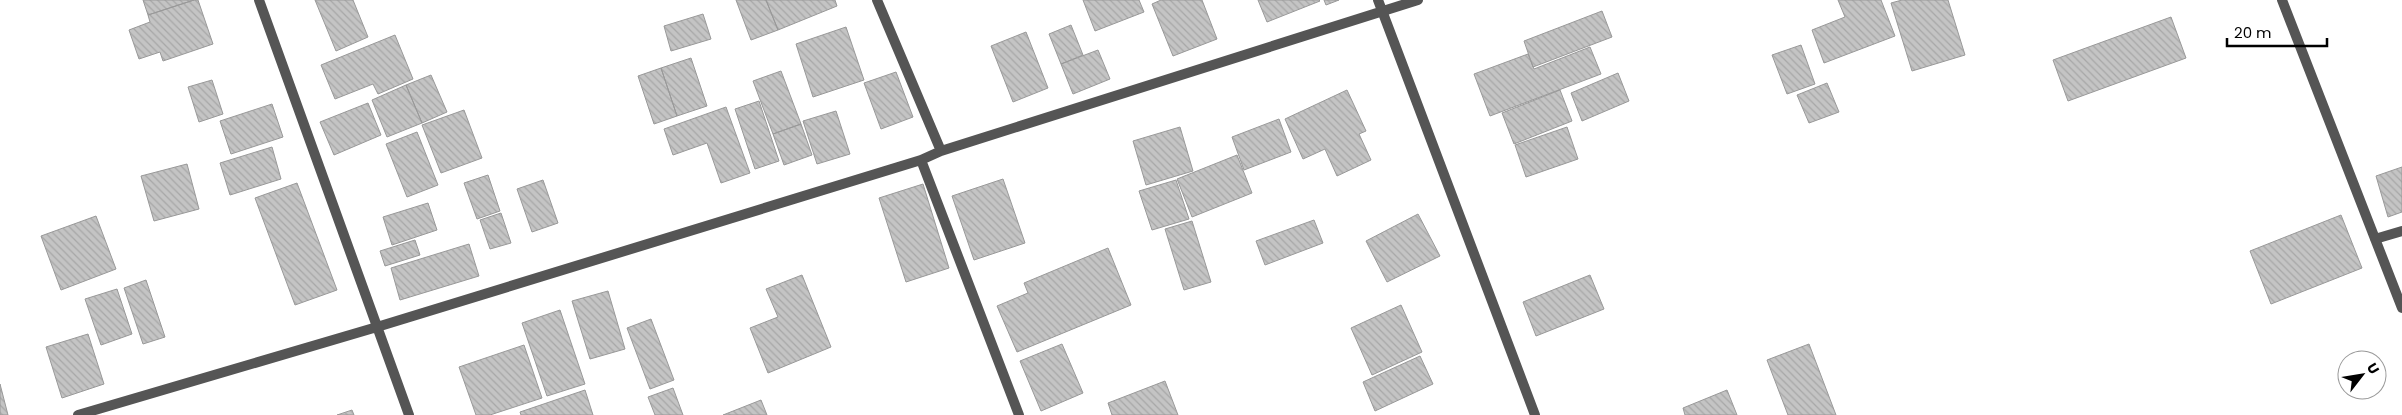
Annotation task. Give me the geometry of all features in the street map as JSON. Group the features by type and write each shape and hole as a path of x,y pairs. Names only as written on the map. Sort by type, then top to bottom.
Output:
{"street":[{"path":"259,0 409,415"},
{"path":"877,0 941,151"},
{"path":"1378,0 1535,415"},
{"path":"78,415 377,328 921,160 941,151 1418,0"},
{"path":"2282,0 2402,308"},
{"path":"921,160 1019,415"},
{"path":"2375,239 2402,231"}],"building":[{"path":"143,0 194,0 148,15"},
{"path":"198,0 213,44 163,61 160,52 139,59 129,30 150,22 148,15"},
{"path":"315,0 353,0 368,37 336,51"},
{"path":"736,0 766,0 778,30 751,40"},
{"path":"766,0 835,0 837,6 778,30"},
{"path":"1083,0 1139,0 1144,12 1095,31"},
{"path":"1161,0 1202,0 1217,39 1173,56 1152,4"},
{"path":"1258,0 1319,0 1320,1 1267,22"},
{"path":"1324,0 1339,0 1326,5"},
{"path":"1838,0 1881,0 1895,36 1824,63 1812,30 1845,17"},
{"path":"1902,0 1948,0 1965,55 1912,71 1891,3"},
{"path":"1602,11 1612,37 1533,67 1524,41"},
{"path":"703,14 711,39 671,51 664,26"},
{"path":"2171,17 2186,58 2068,101 2053,60"},
{"path":"1071,25 1083,55 1061,64 1049,34"},
{"path":"846,27 864,80 813,97 796,44"},
{"path":"1026,32 1048,88 1013,102 991,46"},
{"path":"395,35 413,79 378,94 373,84 335,99 321,65"},
{"path":"1801,45 1815,84 1787,94 1772,55"},
{"path":"1590,47 1601,74 1490,116 1474,74 1528,54 1534,69"},
{"path":"1098,50 1110,79 1073,94 1061,64"},
{"path":"691,58 707,106 677,116 661,68"},
{"path":"661,68 677,116 654,124 638,76"},
{"path":"781,71 801,124 773,134 753,81"},
{"path":"896,72 913,117 881,129 864,83"},
{"path":"1618,73 1629,101 1582,121 1571,93"},
{"path":"431,75 447,112 422,123 406,85"},
{"path":"212,80 223,114 199,122 188,87"},
{"path":"1827,83 1839,112 1809,123 1797,95"},
{"path":"406,85 422,123 387,137 372,100"},
{"path":"1347,90 1366,131 1359,134 1371,160 1337,176 1325,149 1303,159 1285,119"},
{"path":"1560,90 1572,121 1514,144 1502,113"},
{"path":"759,101 779,161 755,169 735,109"},
{"path":"368,103 381,135 334,155 320,122"},
{"path":"272,104 283,137 231,154 220,121"},
{"path":"726,107 750,173 721,183 707,143 673,155 664,129"},
{"path":"464,110 482,158 441,173 422,125"},
{"path":"836,111 850,154 817,164 803,121"},
{"path":"1279,119 1291,152 1244,170 1232,137"},
{"path":"801,124 812,155 784,165 773,134"},
{"path":"1180,127 1193,171 1146,185 1133,141"},
{"path":"1567,127 1578,159 1526,177 1515,145"},
{"path":"417,132 438,185 407,197 386,144"},
{"path":"272,147 281,179 230,195 220,163"},
{"path":"1237,155 1252,193 1192,217 1177,179"},
{"path":"187,164 199,209 154,221 141,176"},
{"path":"2402,167 2402,212 2388,217 2376,176"},
{"path":"488,175 500,211 477,219 464,183"},
{"path":"1003,179 1025,243 974,260 952,196"},
{"path":"543,180 558,223 532,232 517,189"},
{"path":"1176,180 1189,219 1152,230 1139,191"},
{"path":"297,183 337,290 295,305 255,198"},
{"path":"923,184 949,268 906,282 879,198"},
{"path":"428,203 437,230 392,245 383,217"},
{"path":"501,213 511,243 490,249 480,220"},
{"path":"1418,214 1440,256 1387,282 1366,241"},
{"path":"2341,215 2362,268 2271,304 2250,251"},
{"path":"96,216 116,269 61,290 41,236"},
{"path":"1314,220 1323,243 1265,265 1256,241"},
{"path":"1192,221 1211,282 1184,290 1165,229"},
{"path":"415,240 420,255 385,266 380,251"},
{"path":"469,244 479,276 400,300 391,268"},
{"path":"1108,248 1131,305 1017,352 997,306 1028,293 1024,283"},
{"path":"802,275 831,347 768,373 750,328 778,317 766,289"},
{"path":"1590,275 1604,309 1536,336 1523,302"},
{"path":"146,280 165,337 143,344 124,288"},
{"path":"117,289 132,334 101,345 85,299"},
{"path":"608,291 625,349 590,359 572,301"},
{"path":"1401,305 1422,352 1372,375 1351,328"},
{"path":"560,310 585,384 547,396 522,323"},
{"path":"651,319 674,380 650,389 627,328"},
{"path":"88,334 104,384 62,398 46,347"},
{"path":"1062,344 1083,393 1041,411 1020,361"},
{"path":"1809,344 1836,415 1788,415 1767,360"},
{"path":"524,345 542,398 490,415 476,415 459,367"},
{"path":"1420,356 1433,384 1375,411 1363,382"},
{"path":"1165,381 1178,415 1112,415 1108,403"},
{"path":"0,384 8,415 0,415"},
{"path":"673,388 683,415 655,415 648,397"},
{"path":"585,390 593,415 521,415 520,412"},
{"path":"1727,390 1737,415 1685,415 1683,408"},
{"path":"761,400 767,415 723,415"},
{"path":"352,410 354,415 337,415"}]}
